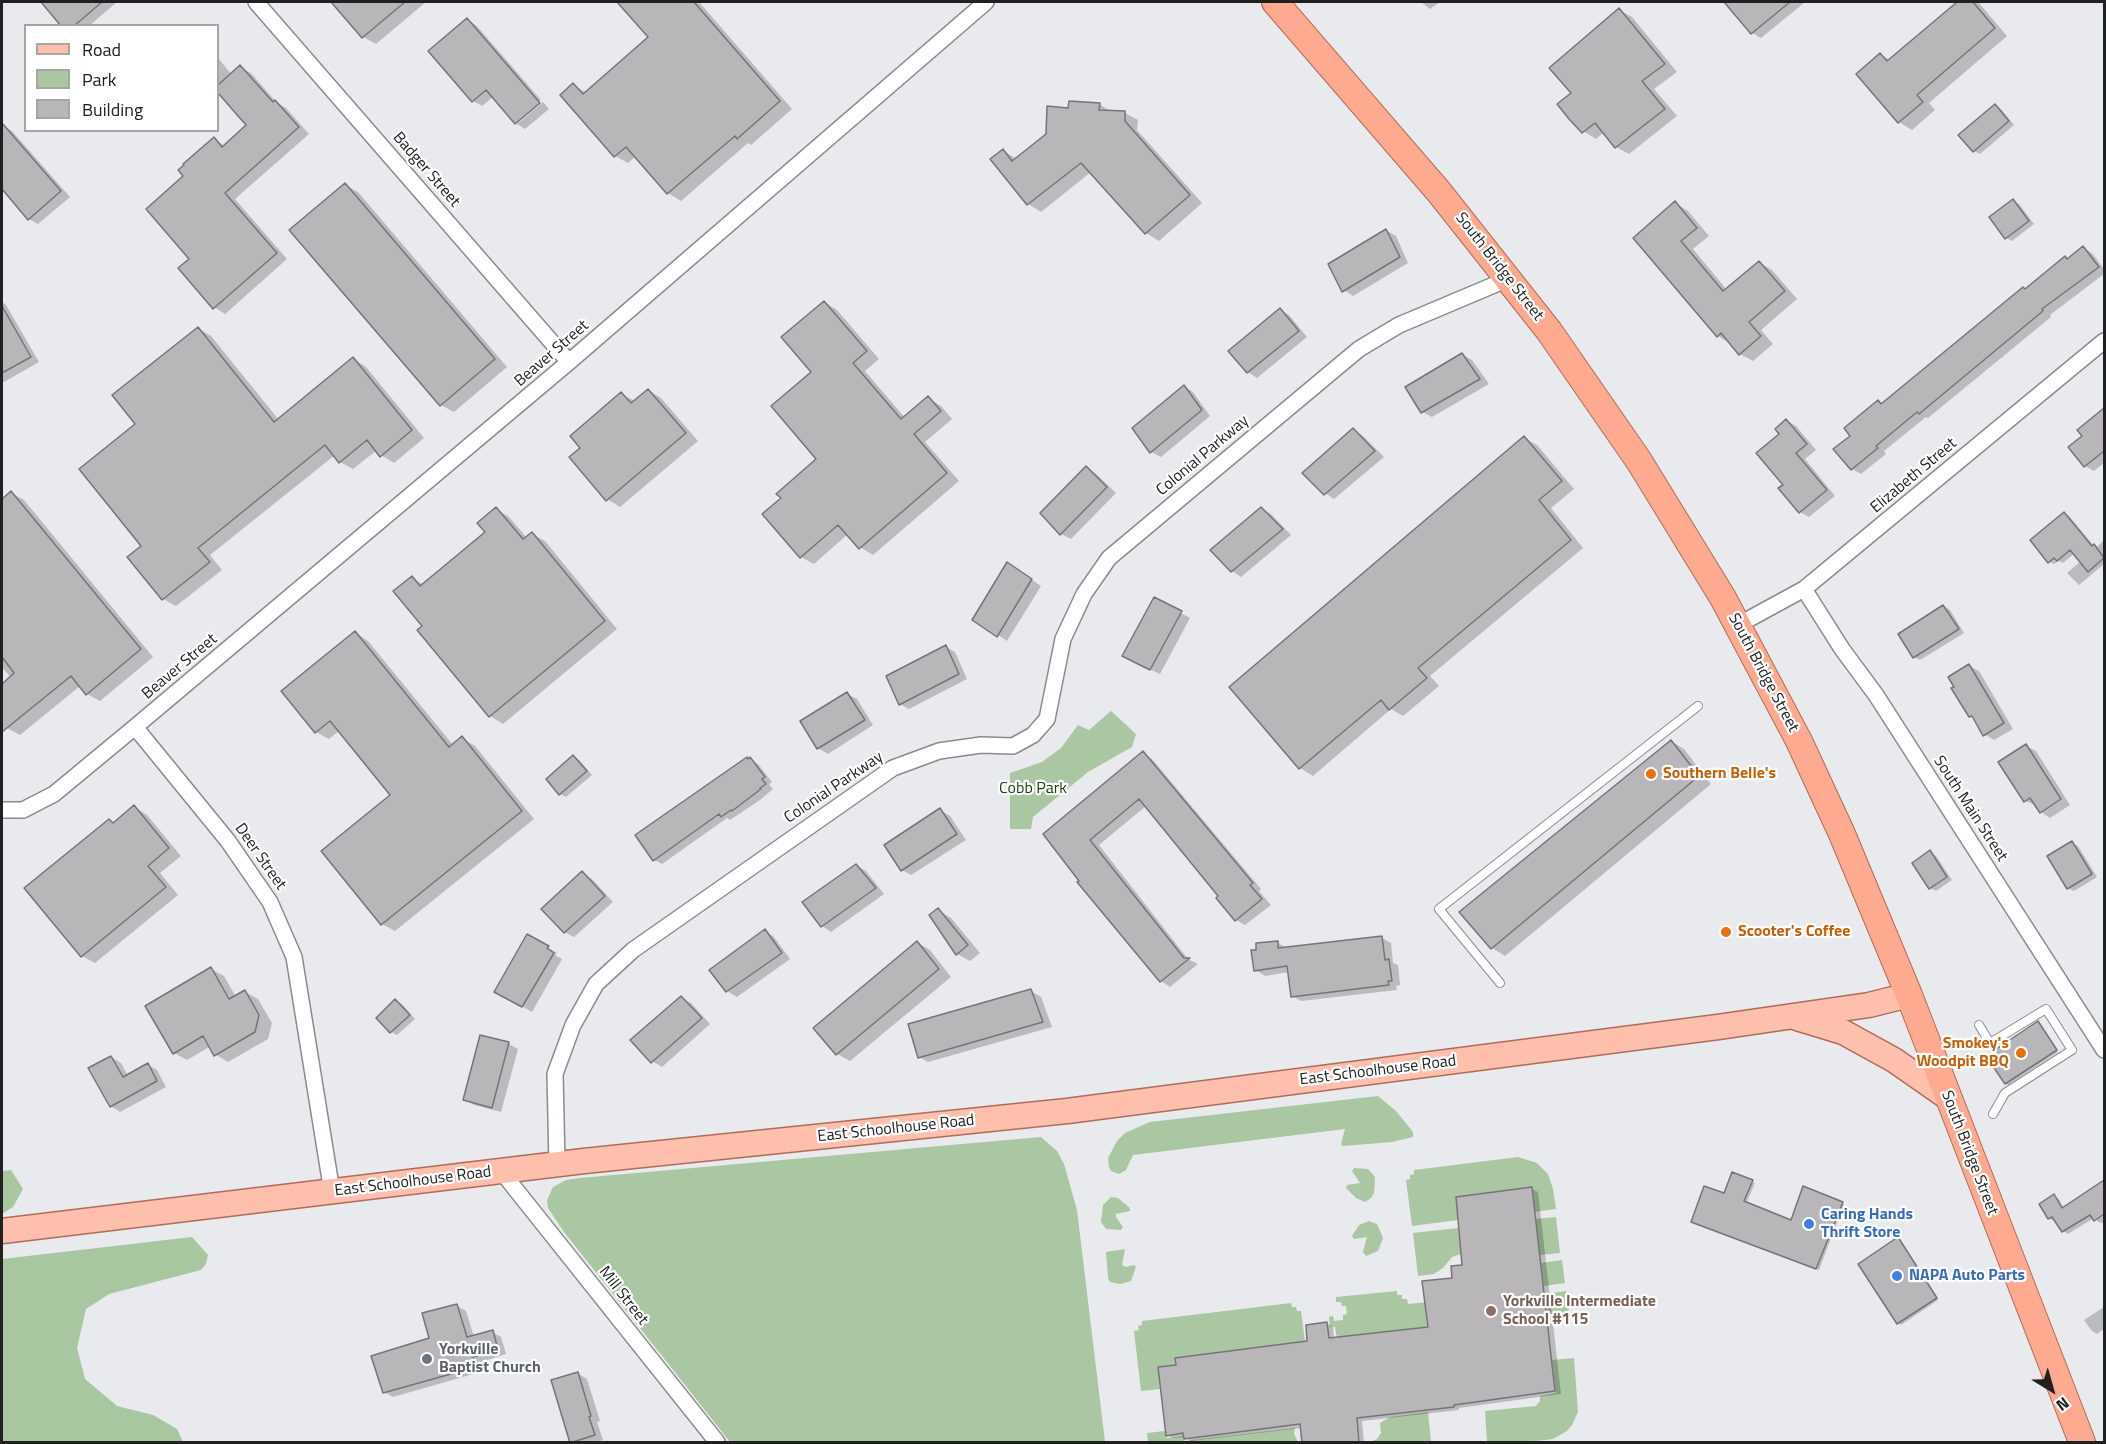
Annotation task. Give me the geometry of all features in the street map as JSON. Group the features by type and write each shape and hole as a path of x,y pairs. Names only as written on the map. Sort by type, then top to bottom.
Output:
{"highway":[{"name":"South Bridge Street","path":"1275,2 1439,192 1550,331 1633,452 1677,521 1738,625 1799,741 1842,834 1909,995 2082,1443"}],"main road":[{"name":"East Schoolhouse Road","path":"2,1231 557,1164 1067,1111 1692,1031 1869,1005 1909,995"},
{"name":"East Schoolhouse Road","path":"1789,1016 1843,1032 1894,1060 1947,1097"}],"street":[{"name":"Badger Street","path":"256,2 569,362"},
{"name":"Beaver Street","path":"135,727 569,362 986,2"},
{"name":"Colonial Parkway","path":"557,1164 555,1074 573,1025 596,984 626,957 893,768 939,751 981,745 1013,746 1033,735 1047,718 1063,639 1084,594 1109,558 1359,349 1399,325 1508,279"},
{"name":"Elizabeth Street","path":"1738,625 1804,589 2104,341"},
{"name":"South Main Street","path":"1804,589 1842,649 1882,705 2104,1049"},
{"path":"2,810 23,810 54,794 135,727"},
{"name":"Deer Street","path":"135,727 228,841 270,902 294,957 332,1192"},
{"name":"Mill Street","path":"501,1171 717,1443"}],"lane":[{"path":"1500,982 1439,909 1698,706"},
{"path":"1978,1025 1990,1043 2046,1009 2072,1050 2005,1093 1993,1114"}],"green space":[{"name":"Cobb Park","path":"1111,711 1136,734 1132,747 1088,772 1033,817 1031,829 1010,829 1010,773 1042,762 1061,748 1078,725 1089,730"},
{"path":"1378,1096 1396,1111 1413,1132 1413,1137 1392,1142 1343,1146 1341,1144 1345,1129 1133,1155 1126,1170 1119,1174 1111,1171 1109,1167 1108,1158 1117,1141 1125,1133 1150,1122"},
{"path":"1041,1137 1057,1151 1064,1164 1077,1210 1105,1442 730,1442 564,1232 548,1208 547,1200 553,1187 566,1180"},
{"path":"1518,1157 1537,1163 1548,1174 1556,1209 1534,1212 1531,1187 1456,1197 1458,1220 1412,1226 1406,1180 1414,1174 1414,1170"},
{"path":"1354,1168 1368,1169 1375,1177 1374,1193 1365,1202 1356,1198 1346,1188 1347,1185 1360,1183 1352,1171"},
{"path":"11,1170 23,1189 13,1207 2,1214 2,1171"},
{"path":"1111,1197 1118,1198 1130,1208 1130,1211 1116,1214 1123,1227 1121,1230 1106,1229 1101,1222 1103,1205"},
{"path":"1556,1217 1560,1253 1540,1255 1536,1219"},
{"path":"1369,1221 1377,1224 1383,1238 1378,1251 1366,1256 1363,1252 1367,1237 1354,1239 1352,1236 1359,1225"},
{"path":"1458,1228 1461,1254 1452,1257 1443,1268 1434,1274 1418,1276 1413,1233"},
{"path":"192,1237 208,1255 206,1264 201,1270 109,1294 86,1309 77,1348 85,1379 117,1406 153,1415 177,1429 183,1442 2,1442 2,1259"},
{"path":"1125,1249 1122,1265 1136,1267 1131,1281 1120,1284 1110,1282 1106,1252"},
{"path":"1562,1260 1565,1283 1544,1286 1541,1263"},
{"path":"1397,1291 1397,1295 1402,1295 1402,1299 1407,1299 1408,1304 1436,1301 1439,1325 1337,1338 1335,1327 1330,1327 1329,1317 1333,1316 1334,1321 1343,1320 1343,1315 1347,1314 1346,1306 1342,1306 1341,1302 1336,1302 1336,1297"},
{"path":"1566,1291 1569,1312 1548,1314 1545,1294"},
{"path":"1291,1303 1297,1311 1301,1311 1305,1341 1175,1358 1176,1365 1158,1367 1160,1389 1141,1391 1134,1331 1139,1330 1138,1326 1142,1325 1142,1321"},
{"path":"1574,1358 1578,1412 1567,1431 1553,1439 1487,1442 1485,1411 1536,1406 1540,1401 1540,1396 1556,1393 1552,1360"},
{"path":"1428,1412 1431,1442 1370,1442 1377,1439 1381,1433 1380,1423 1390,1417"},
{"path":"1295,1428 1294,1434 1298,1442 1148,1442 1147,1433 1165,1431 1166,1438 1183,1436 1184,1441"}],"building":[{"path":"41,2 102,2 76,24 59,24"},
{"path":"331,2 405,2 362,38"},
{"path":"617,2 694,2 780,101 737,139 735,136 667,194 626,147 614,157 560,95 573,83 583,94 648,37"},
{"path":"1724,2 1790,2 1751,34"},
{"path":"1957,2 1973,2 1995,28 1917,95 1923,102 1898,123 1856,74 1880,53 1887,61"},
{"path":"1619,8 1665,64 1642,81 1665,109 1615,148 1595,123 1582,133 1569,119 1557,104 1571,93 1549,68"},
{"path":"467,18 540,103 515,124 486,90 472,102 428,51"},
{"path":"240,65 299,127 225,193 277,253 213,309 178,268 189,259 146,209 183,176 178,170 214,137 222,147 246,125 219,94 219,84"},
{"path":"1069,101 1100,103 1099,110 1125,111 1125,121 1190,195 1145,234 1081,163 1027,205 990,159 1003,149 1012,161 1046,134 1047,106 1068,108"},
{"path":"1995,104 2009,121 1973,152 1958,135"},
{"path":"2,123 61,191 28,220 2,189"},
{"path":"345,183 495,359 440,406 289,230"},
{"path":"2013,199 2029,221 2005,239 1989,217"},
{"path":"1675,201 1697,228 1681,241 1723,291 1759,261 1785,291 1749,322 1761,336 1739,355 1721,333 1717,337 1633,238"},
{"path":"1386,229 1400,257 1342,292 1328,264"},
{"path":"2083,246 2099,267 2042,309 2043,311 1919,414 1917,412 1876,446 1878,448 1851,470 1833,449 1850,436 1844,428 1878,400 1881,404 2023,287 2025,289 2065,256 2067,259"},
{"path":"824,301 867,351 853,363 901,419 928,396 941,411 914,434 947,473 859,549 838,525 800,558 762,514 781,498 776,494 816,459 771,406 811,372 781,337"},
{"path":"2,306 31,357 2,373"},
{"path":"1280,308 1299,331 1247,373 1228,351"},
{"path":"198,327 274,422 353,357 412,430 380,457 367,440 339,463 325,445 198,548 210,562 162,600 127,557 141,546 79,469 135,424 112,395"},
{"path":"1462,353 1480,379 1421,413 1405,387"},
{"path":"1184,385 1202,410 1150,453 1132,428"},
{"path":"648,389 686,433 606,501 569,457 580,448 570,436 621,392 631,403"},
{"path":"2104,408 2104,451 2084,467 2068,447 2082,436 2077,430"},
{"path":"1786,419 1807,444 1796,453 1827,490 1799,513 1778,488 1783,485 1756,453 1779,434 1775,429"},
{"path":"1353,428 1375,451 1324,495 1302,473"},
{"path":"1524,436 1562,481 1539,500 1571,540 1418,668 1427,678 1389,710 1381,700 1299,769 1229,687"},
{"path":"1086,466 1107,487 1060,535 1040,513"},
{"path":"11,491 141,649 86,695 71,676 2,732 2,684 14,673 2,657 2,499"},
{"path":"496,507 523,539 532,532 605,621 489,717 417,630 422,626 393,591 412,576 420,586 485,532 477,523"},
{"path":"1261,507 1283,529 1231,572 1210,550"},
{"path":"2064,512 2104,558 2088,572 2070,550 2057,561 2054,558 2048,563 2030,540"},
{"path":"1007,562 1032,579 997,637 972,620"},
{"path":"1154,597 1182,611 1150,670 1122,656"},
{"path":"1943,605 1959,629 1913,658 1898,634"},
{"path":"355,631 449,747 462,736 522,811 381,925 321,851 390,795 330,721 315,733 281,691"},
{"path":"946,645 959,674 899,705 886,676"},
{"path":"1969,664 2004,723 1983,736 1972,716 1969,717 1951,688 1954,687 1948,677"},
{"path":"847,692 865,720 817,749 800,721"},
{"path":"1671,740 1699,776 1491,949 1459,912"},
{"path":"2026,744 2061,799 2040,813 2030,798 2024,802 1998,762"},
{"path":"1143,751 1253,883 1250,885 1262,899 1235,921 1216,898 1218,896 1139,799 1090,840 1184,958 1190,958 1160,982 1077,882 1079,881 1043,834"},
{"path":"573,755 587,771 559,795 546,779"},
{"path":"747,757 748,759 750,757 765,777 762,779 766,784 732,811 721,817 719,814 653,861 635,835"},
{"path":"134,805 169,848 148,866 166,887 81,957 24,888 109,819 113,823"},
{"path":"940,808 957,834 901,871 884,845"},
{"path":"2072,841 2092,874 2067,889 2047,856"},
{"path":"1930,850 1947,877 1929,889 1912,863"},
{"path":"856,864 876,888 821,927 802,902"},
{"path":"582,871 605,896 564,933 541,909"},
{"path":"938,908 968,945 956,955 929,915"},
{"path":"765,929 782,953 726,992 709,970"},
{"path":"527,934 549,946 547,948 554,953 522,1007 494,992"},
{"path":"1382,936 1385,960 1389,959 1392,981 1388,981 1389,985 1291,997 1287,966 1254,971 1251,950 1256,950 1256,943 1278,941 1278,948"},
{"path":"917,941 939,969 836,1055 813,1028"},
{"path":"211,967 229,999 245,990 259,1015 255,1032 214,1056 203,1036 173,1054 145,1006"},
{"path":"1031,989 1043,1022 918,1058 908,1024"},
{"path":"681,996 702,1018 651,1063 630,1040"},
{"path":"395,999 410,1015 390,1033 376,1018"},
{"path":"2038,1021 2057,1050 2005,1084 1986,1056"},
{"path":"480,1035 509,1042 492,1108 463,1100"},
{"path":"111,1056 123,1077 148,1063 157,1081 110,1107 88,1068"},
{"path":"1732,1172 1753,1180 1744,1201 1791,1220 1803,1186 1843,1202 1816,1269 1691,1222 1704,1186 1724,1193"},
{"path":"2104,1180 2104,1214 2094,1221 2090,1215 2062,1232 2052,1217 2048,1219 2039,1204 2054,1194 2062,1208"},
{"name":"Yorkville Intermediate School #115","path":"1532,1187 1555,1391 1454,1405 1454,1407 1357,1418 1359,1443 1302,1443 1300,1424 1184,1439 1183,1433 1166,1436 1158,1367 1176,1365 1175,1358 1307,1341 1306,1325 1327,1322 1329,1338 1428,1327 1422,1281 1452,1278 1451,1266 1462,1265 1456,1197"},
{"path":"1898,1237 1937,1298 1897,1324 1858,1264"},
{"path":"457,1304 467,1337 493,1330 498,1350 473,1357 476,1367 383,1393 371,1356 429,1338 422,1313"},
{"path":"578,1372 595,1435 570,1443 551,1380"}],"place":[{"name":"Southern Belle's","path":"1651,774"},
{"name":"Scooter's Coffee","path":"1726,932"},
{"name":"Smokey's Woodpit BBQ","path":"2021,1053"},
{"name":"Caring Hands Thrift Store","path":"1809,1224"},
{"name":"NAPA Auto Parts","path":"1897,1276"},
{"name":"Yorkville Intermediate School #115","path":"1491,1311"},
{"name":"Yorkville Baptist Church","path":"427,1359"}]}
